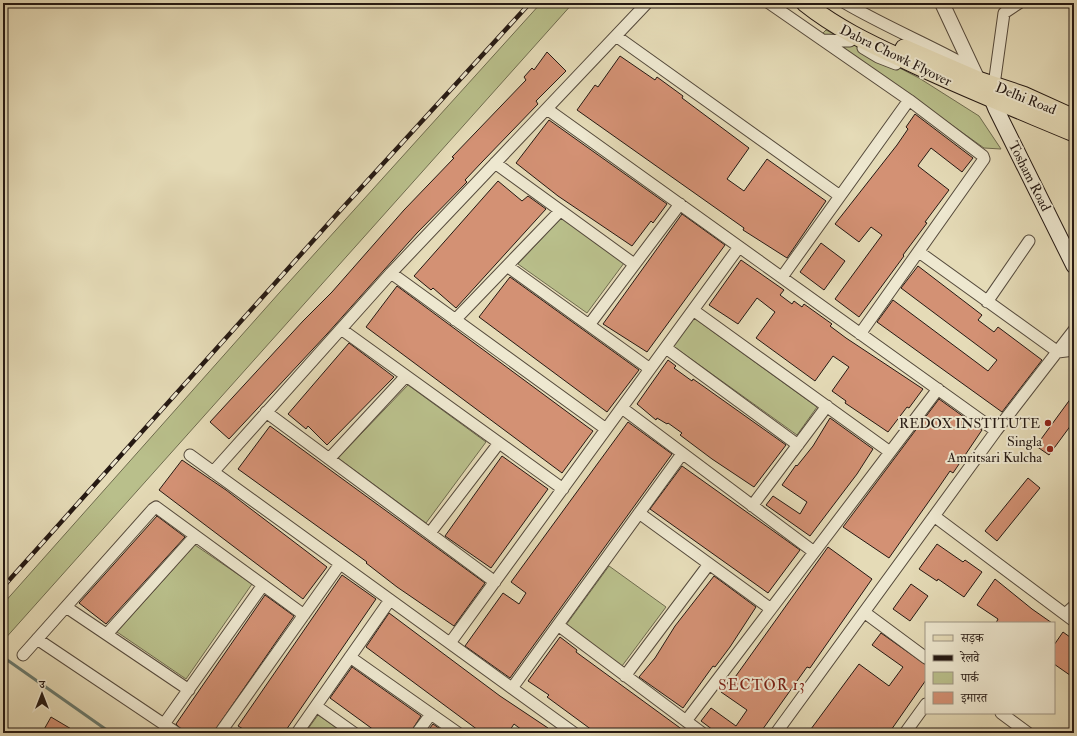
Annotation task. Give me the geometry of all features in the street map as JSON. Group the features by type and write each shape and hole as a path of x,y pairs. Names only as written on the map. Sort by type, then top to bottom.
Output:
{"main road":[{"name":"Dabra Chowk Flyover","path":"805,3 827,20 933,67 975,74"},
{"name":"Dabra Chowk Flyover","path":"820,3 848,21 994,98"},
{"name":"Delhi Road","path":"975,74 994,98 1074,133"},
{"name":"Delhi Road","path":"994,98 1023,95 1074,118"},
{"name":"Tosham Road","path":"994,98 1074,266"}],"street":[{"path":"213,472 391,273 647,3"},
{"path":"769,3 909,100 983,156 984,159 860,334"},
{"path":"794,3 850,41 878,57 994,98 1004,13 1019,3"},
{"path":"845,3 900,32 935,48 975,74"},
{"path":"942,3 975,74"},
{"path":"616,36 840,196"},
{"path":"823,40 850,41"},
{"path":"782,277 909,100"},
{"path":"547,108 996,431"},
{"path":"495,163 634,264"},
{"path":"589,325 680,204"},
{"path":"455,320 560,211"},
{"path":"987,302 1029,241"},
{"path":"450,643 739,247"},
{"path":"919,252 1058,352 1074,350"},
{"path":"507,266 650,369"},
{"path":"391,273 606,430"},
{"path":"693,310 890,452"},
{"path":"341,329 563,489"},
{"path":"776,733 996,431 1074,330"},
{"path":"666,348 798,445"},
{"path":"329,459 406,376"},
{"path":"686,721 938,389"},
{"path":"752,506 827,406"},
{"path":"622,408 814,552"},
{"path":"266,412 495,582"},
{"path":"430,533 499,443"},
{"path":"512,688 682,454"},
{"path":"190,455 574,733"},
{"path":"23,655 153,509 159,509 304,615"},
{"path":"639,513 771,609"},
{"path":"934,516 1070,618 1074,606"},
{"path":"107,634 195,536"},
{"path":"223,732 340,564"},
{"path":"626,676 709,564"},
{"path":"164,724 263,585"},
{"path":"297,733 390,600"},
{"path":"66,607 189,690"},
{"path":"864,612 925,657"},
{"path":"558,625 702,733"},
{"path":"37,639 177,733"},
{"path":"350,657 458,733"},
{"path":"905,733 925,705"},
{"path":"316,706 354,733"},
{"path":"417,733 431,714"},
{"path":"1002,714 1028,733"}],"green space":[{"path":"541,3 573,3 3,641 3,604 280,292"},
{"path":"826,30 919,78 979,116 1001,149 984,148 823,33"},
{"path":"562,217 624,263 587,313 518,264"},
{"path":"694,318 817,407 797,435 673,346"},
{"path":"408,385 486,442 426,523 338,458"},
{"path":"195,545 252,584 186,679 117,632"},
{"path":"609,566 666,607 622,666 566,625"},
{"path":"318,715 344,733 305,733"}],"building":[{"path":"547,52 566,71 536,101 538,104 465,180 467,182 417,233 327,334 229,439 210,422 303,321 332,292 404,210 454,158 452,157 526,80 524,77 532,68 534,70"},
{"path":"620,56 655,80 657,77 683,96 682,98 749,148 727,179 744,191 767,159 826,201 787,258 743,230 744,228 577,110 595,85 598,87"},
{"path":"915,114 973,158 962,172 931,148 919,164 918,166 949,190 925,222 927,223 903,255 904,256 859,317 835,299 882,235 871,227 859,242 835,224 897,145 908,129 906,127"},
{"path":"549,120 667,204 653,223 651,221 632,246 558,196 516,163"},
{"path":"498,181 522,201 528,196 546,209 456,308 433,288 431,290 414,276"},
{"path":"682,214 725,245 647,352 603,324"},
{"path":"821,243 845,261 824,290 800,272"},
{"path":"741,260 784,290 780,295 792,304 794,301 802,307 804,304 832,324 830,326 846,338 923,389 888,432 845,403 846,401 832,391 849,367 833,356 815,381 756,338 775,312 757,298 738,324 709,305"},
{"path":"918,266 982,315 978,320 994,332 998,327 1042,360 1002,412 877,322 893,300 988,371 997,360 901,288"},
{"path":"510,277 639,370 607,412 479,317"},
{"path":"397,286 593,431 562,473 366,327"},
{"path":"349,343 394,377 327,445 308,426 306,429 288,414"},
{"path":"668,360 676,366 674,368 692,381 693,379 786,445 754,487 712,459 680,435 682,433 668,423 667,424 657,418 656,420 637,404"},
{"path":"1074,394 1074,421 1049,455 1036,446"},
{"path":"939,399 982,430 953,473 950,471 889,558 843,527"},
{"path":"830,418 873,449 857,474 810,536 766,505 773,496 800,514 807,502 782,485 796,465 797,466 813,446"},
{"path":"628,422 672,454 510,678 465,646 503,593 519,604 526,593 511,582"},
{"path":"270,426 485,583 454,626 397,587 366,563 367,562 238,469"},
{"path":"502,456 548,489 491,568 445,536"},
{"path":"182,460 226,490 327,567 303,599 159,490"},
{"path":"682,466 800,550 768,593 650,509"},
{"path":"1028,478 1040,488 997,541 985,531"},
{"path":"157,516 185,537 106,624 79,603"},
{"path":"937,544 963,562 965,560 982,572 964,597 938,579 937,581 919,569"},
{"path":"828,547 872,579 810,668 807,667 760,733 717,733 701,721 711,708 736,726 747,710 721,692 731,678 733,680"},
{"path":"342,575 376,599 284,733 250,733 238,726"},
{"path":"714,576 756,607 730,647 715,667 713,666 683,708 639,677 655,658 675,626"},
{"path":"995,579 1051,622 996,622 998,619 977,605"},
{"path":"911,584 928,596 910,621 893,609"},
{"path":"265,595 294,616 213,733 185,733 176,724"},
{"path":"389,613 500,696 548,728 544,733 526,733 514,724 508,733 482,733 366,647"},
{"path":"1063,632 1074,640 1074,678 1055,665 1055,644"},
{"path":"881,633 925,664 925,681 889,733 808,733 859,664 889,686 903,667 872,645"},
{"path":"560,637 577,650 576,652 687,733 596,733 547,697 549,695 528,681"},
{"path":"352,667 421,716 410,733 378,733 330,698"},
{"path":"51,717 78,733 42,733"},
{"path":"433,724 446,733 426,733"}],"waterway":[{"path":"3,657 111,733"}],"railway":[{"path":"3,587 337,214 530,3"}],"place":[{"name":"REDOX INSTITUTE","path":"1048,423"},
{"name":"Singla Amritsari Kulcha","path":"1050,449"}],"district":[{"name":"SECTOR 13","path":"762,685"}]}
